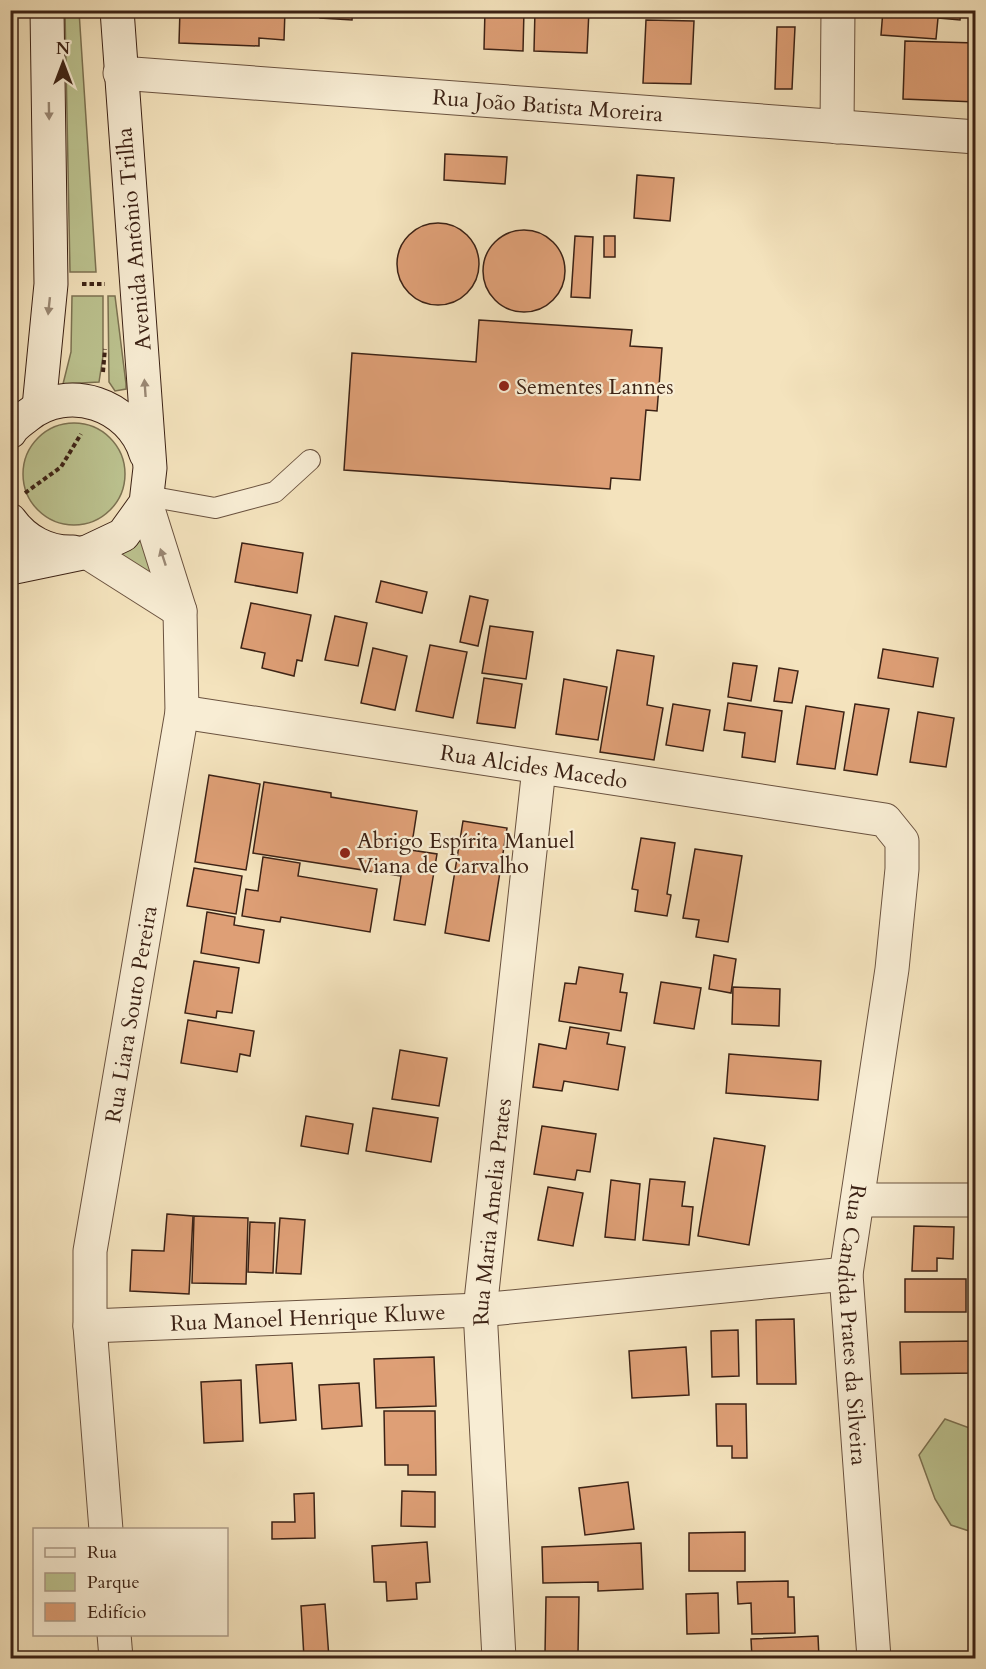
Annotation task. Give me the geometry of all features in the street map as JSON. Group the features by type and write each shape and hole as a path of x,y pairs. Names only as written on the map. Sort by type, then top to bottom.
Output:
{"street":[{"path":"39,407 51,284 47,10"},
{"name":"Avenida Antônio Trilha","path":"117,10 137,284 148,489"},
{"path":"837,127 838,10"},
{"name":"Rua João Batista Moreira","path":"120,73 975,137"},
{"path":"10,432 39,407 69,399 99,403 124,418 142,440 148,489 123,535 87,552 10,568"},
{"name":"Rua Liara Souto Pereira","path":"106,1528 90,1326 90,1251 182,712 180,611 148,489"},
{"path":"15,509 17,530 37,545 62,552 87,552 180,611"},
{"name":"Rua Alcides Macedo","path":"182,712 885,820"},
{"name":"Rua Maria Amelia Prates","path":"499,1659 480,1310 539,768"},
{"name":"Rua Candida Prates da Silveira","path":"874,1659 846,1274 859,1200 892,969 903,869 902,841 885,820"},
{"path":"859,1200 975,1200"},
{"name":"Rua Manoel Henrique Kluwe","path":"90,1326 480,1310 846,1274"},
{"path":"114,1636 116,1659"}],"lane":[{"path":"148,489 215,508 275,492 310,460"}],"path":[{"path":"51,284 137,284"},
{"path":"15,509 61,466"}],"green space":[{"path":"65,11 79,11 96,272 70,272"},
{"path":"72,296 103,296 103,356 99,382 63,384 71,352"},
{"path":"108,296 115,296 126,384 126,389 115,391 109,382"},
{"path":"74,423 93,427 110,438 121,455 125,474 121,493 110,510 93,521 74,525 55,521 38,510 27,493 23,474 27,455 38,438 55,427"},
{"path":"141,528 154,581 106,559"},
{"path":"945,1419 975,1430 975,1533 951,1525 935,1499 919,1455"}],"building":[{"path":"180,10 285,10 284,40 259,38 259,46 179,43"},
{"path":"320,10 353,10 352,20 320,18"},
{"path":"485,10 524,10 523,51 484,49"},
{"path":"535,10 589,10 587,53 534,51"},
{"path":"883,10 961,10 960,20 938,18 936,39 881,35"},
{"path":"646,20 694,21 691,84 643,83"},
{"path":"777,27 795,27 792,89 775,89"},
{"path":"905,41 976,43 976,102 903,99"},
{"path":"445,154 507,157 505,184 444,180"},
{"path":"637,175 674,178 670,221 634,218"},
{"path":"438,223 454,226 467,235 476,248 479,264 476,280 467,293 454,302 438,305 422,302 409,293 400,280 397,264 400,248 409,235 422,226"},
{"path":"524,230 540,233 553,242 562,255 565,271 562,287 553,300 540,309 524,312 508,309 495,300 486,287 483,271 486,255 495,242 508,233"},
{"path":"575,236 593,237 590,298 571,297"},
{"path":"604,236 615,236 615,257 604,257"},
{"name":"Sementes Lannes","path":"479,320 632,330 630,346 662,348 657,411 646,410 640,480 611,478 610,489 344,470 352,353 476,362"},
{"path":"242,543 303,553 297,593 235,582"},
{"path":"381,581 427,592 422,613 376,602"},
{"path":"470,596 488,600 478,646 460,642"},
{"path":"251,603 311,615 302,661 297,660 294,676 262,668 265,653 241,648"},
{"path":"335,616 367,623 358,666 325,660"},
{"path":"490,626 533,632 526,679 482,673"},
{"path":"430,645 467,652 453,718 416,711"},
{"path":"373,648 407,656 395,710 361,703"},
{"path":"883,649 938,658 933,687 878,678"},
{"path":"617,650 654,656 647,705 663,708 654,760 600,752"},
{"path":"733,663 757,666 751,701 728,697"},
{"path":"779,668 798,671 792,703 774,701"},
{"path":"484,678 522,684 515,728 477,723"},
{"path":"564,679 607,687 598,740 556,734"},
{"path":"728,703 782,711 775,762 742,757 745,733 724,730"},
{"path":"673,704 710,710 703,751 666,745"},
{"path":"855,704 889,709 877,775 844,770"},
{"path":"806,706 844,712 835,769 797,764"},
{"path":"918,712 954,718 946,767 910,762"},
{"path":"209,775 260,784 246,870 195,862"},
{"name":"Abrigo Espírita Manuel Viana de Carvalho","path":"264,782 331,793 331,797 417,811 411,850 437,854 425,925 394,920 401,876 253,853"},
{"path":"463,821 507,828 489,941 445,933"},
{"path":"641,838 675,843 667,894 671,895 667,916 635,911 638,890 632,889"},
{"path":"695,849 742,856 728,942 696,937 699,920 683,918"},
{"path":"263,857 300,863 298,876 377,889 370,932 281,917 280,922 242,916 246,889 258,891"},
{"path":"194,868 242,876 236,914 187,906"},
{"path":"207,912 235,917 234,925 264,930 259,963 201,953"},
{"path":"714,955 736,959 731,993 709,989"},
{"path":"194,961 239,968 232,1013 217,1011 216,1018 185,1013"},
{"path":"579,967 623,974 620,992 627,993 621,1031 559,1021 565,983 576,984"},
{"path":"661,982 701,988 694,1029 654,1023"},
{"path":"733,987 780,989 779,1026 732,1024"},
{"path":"188,1020 254,1031 250,1056 240,1054 237,1072 181,1063"},
{"path":"570,1027 609,1033 607,1044 625,1047 618,1090 564,1081 562,1091 533,1087 539,1044 566,1049"},
{"path":"400,1050 447,1058 439,1106 392,1099"},
{"path":"729,1054 821,1061 818,1100 726,1093"},
{"path":"373,1108 438,1118 431,1162 366,1151"},
{"path":"306,1116 353,1124 348,1154 301,1146"},
{"path":"542,1126 596,1134 590,1172 577,1170 575,1180 534,1174"},
{"path":"714,1138 765,1146 749,1245 698,1236"},
{"path":"650,1179 685,1182 682,1206 693,1207 689,1245 643,1240"},
{"path":"611,1180 640,1184 635,1240 605,1237"},
{"path":"548,1187 583,1193 573,1246 538,1240"},
{"path":"167,1214 193,1216 189,1294 130,1291 132,1250 164,1251"},
{"path":"194,1216 248,1218 246,1284 192,1283"},
{"path":"280,1218 305,1220 301,1274 276,1273"},
{"path":"250,1222 275,1223 273,1273 248,1272"},
{"path":"914,1226 954,1227 953,1259 937,1258 937,1271 912,1271"},
{"path":"905,1279 966,1279 966,1312 905,1312"},
{"path":"794,1319 796,1384 757,1384 756,1320"},
{"path":"738,1330 739,1376 712,1377 711,1331"},
{"path":"976,1341 976,1373 901,1374 900,1342"},
{"path":"686,1347 689,1395 632,1398 629,1351"},
{"path":"434,1357 436,1406 376,1408 374,1359"},
{"path":"292,1363 296,1420 260,1423 256,1365"},
{"path":"241,1380 243,1441 204,1443 201,1382"},
{"path":"359,1383 362,1426 322,1429 319,1385"},
{"path":"716,1404 746,1404 747,1458 732,1458 732,1446 717,1446"},
{"path":"384,1411 435,1411 436,1475 408,1475 408,1465 385,1465"},
{"path":"628,1482 634,1529 585,1535 579,1488"},
{"path":"402,1491 435,1492 435,1527 401,1526"},
{"path":"314,1493 315,1538 272,1539 272,1522 295,1522 294,1494"},
{"path":"745,1532 745,1571 689,1571 689,1533"},
{"path":"427,1542 430,1582 416,1583 417,1599 387,1601 386,1582 374,1582 372,1546"},
{"path":"641,1543 643,1589 598,1591 598,1582 543,1583 542,1547"},
{"path":"788,1581 788,1597 794,1597 795,1633 752,1634 751,1603 738,1604 737,1582"},
{"path":"718,1593 719,1633 687,1634 686,1594"},
{"path":"546,1597 579,1597 578,1654 545,1654"},
{"path":"325,1604 329,1658 304,1658 301,1606"},
{"path":"818,1636 819,1658 752,1658 751,1639"}],"place":[{"name":"Sementes Lannes","path":"504,386"},
{"name":"Abrigo Espírita Manuel Viana de Carvalho","path":"345,853"}]}
